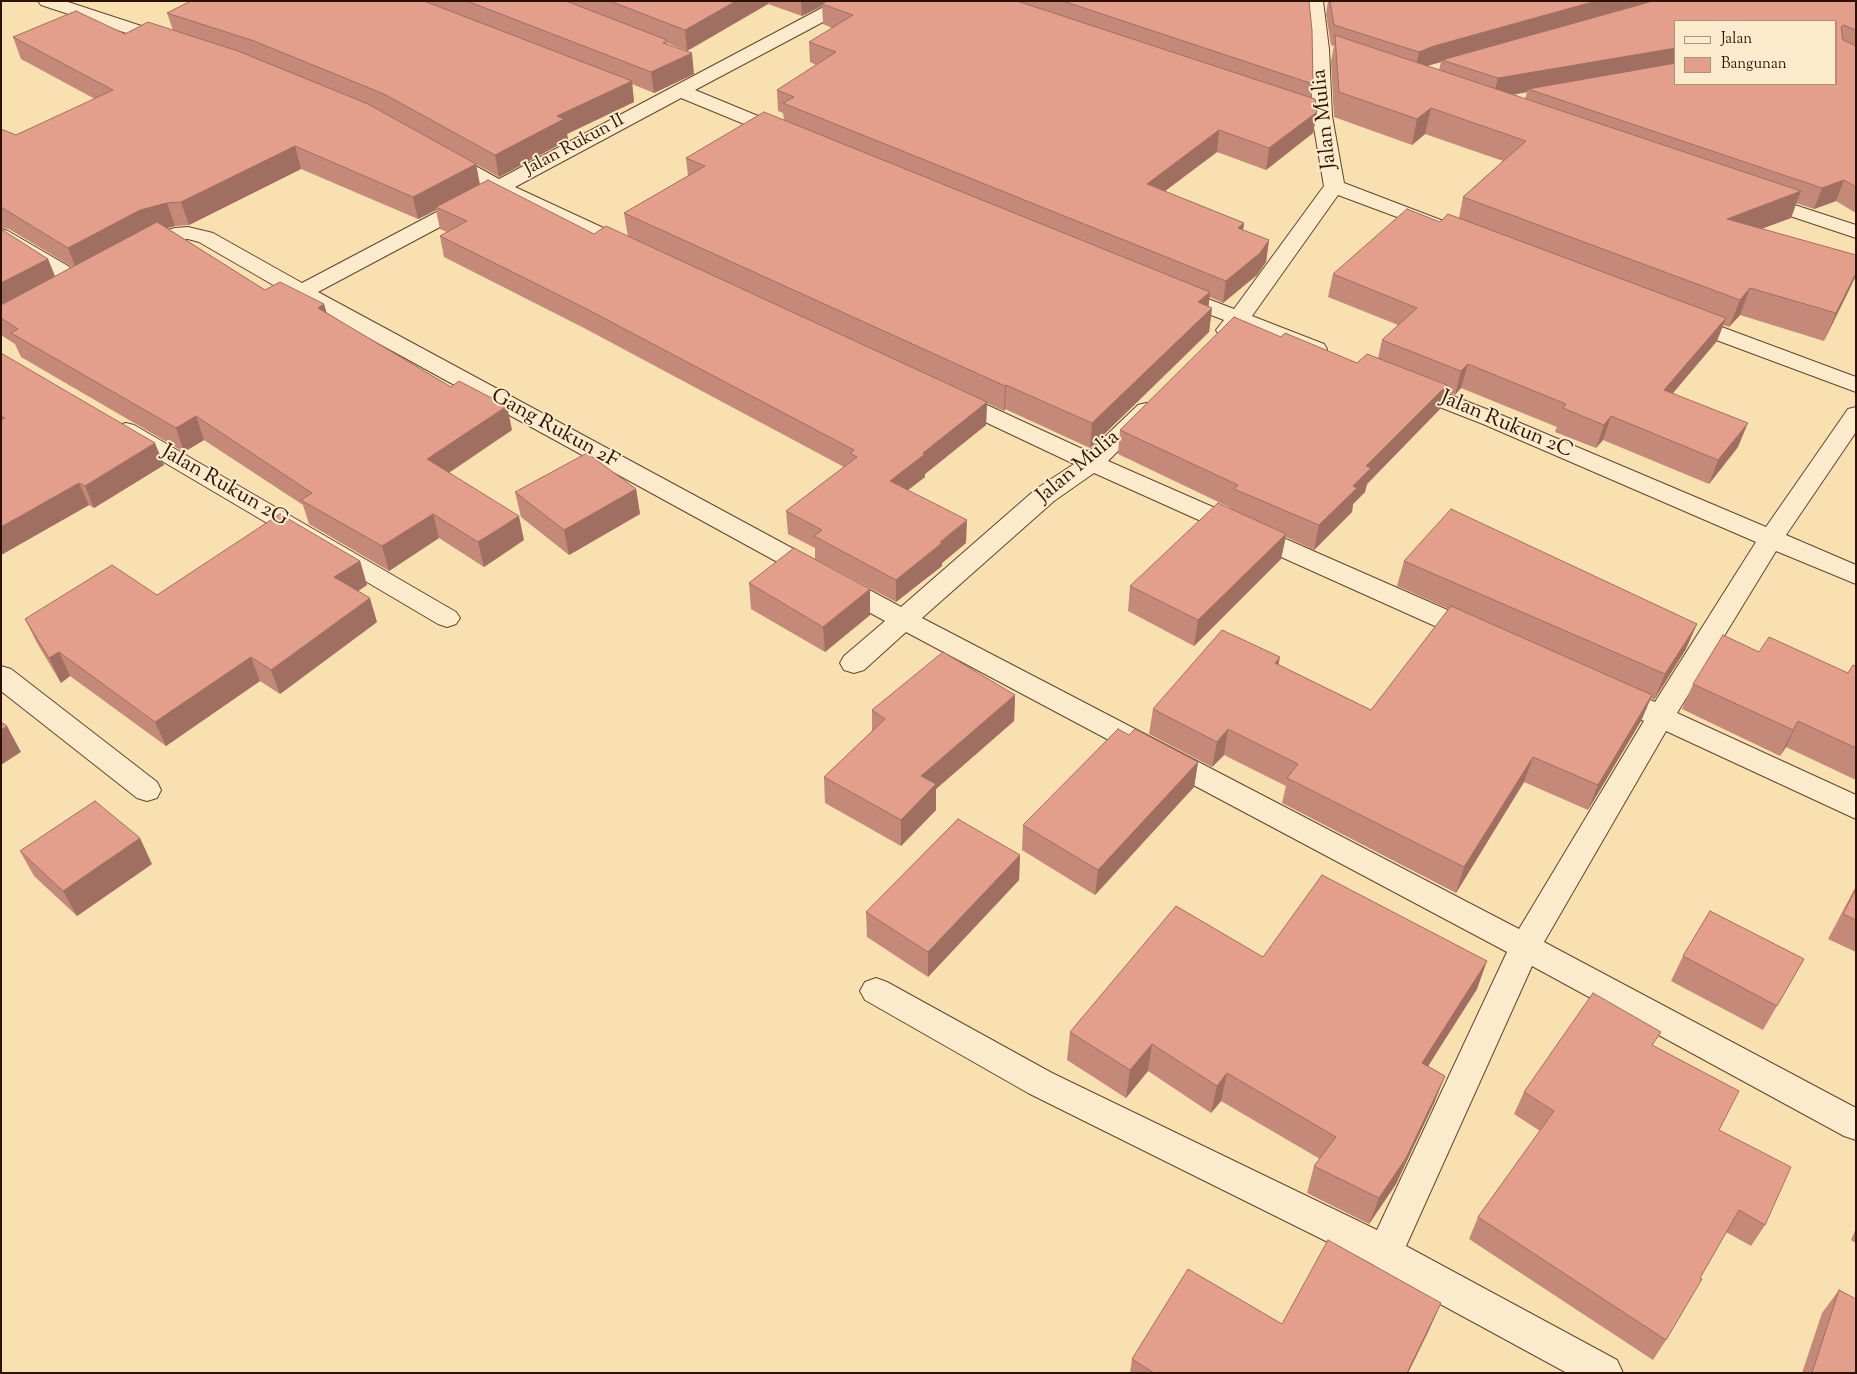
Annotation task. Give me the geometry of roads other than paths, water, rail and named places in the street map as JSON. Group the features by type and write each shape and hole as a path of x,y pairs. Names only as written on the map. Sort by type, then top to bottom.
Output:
{"street":[{"path":"47,1 182,46"},
{"name":"Jalan Rukun II","path":"302,292 656,102 680,91 708,67 849,1"},
{"name":"Jalan Mulia","path":"1211,346 1238,319 1334,186 1312,112 1329,52 1320,6"},
{"path":"680,91 799,139"},
{"path":"638,95 656,102"},
{"path":"432,149 499,187 652,258"},
{"path":"1334,186 1455,232"},
{"path":"1738,192 1856,232"},
{"name":"Gang Rukun 2F","path":"124,257 156,239 174,234 188,233 206,236 302,292 904,620 1525,947 1856,1126"},
{"path":"1,235 60,271 75,283"},
{"path":"1156,285 1338,358"},
{"path":"1669,314 1856,385"},
{"name":"Jalan Rukun 2C","path":"1392,380 1491,419 1856,575"},
{"path":"931,387 1092,462 1499,644"},
{"name":"Jalan Mulia","path":"854,663 1046,495 1092,462 1162,394"},
{"path":"1385,1252 1525,947 1661,716 1771,538 1856,414"},
{"name":"Jalan Rukun 2G","path":"104,417 447,618"},
{"path":"1,676 147,790"},
{"path":"1589,684 1856,808"},
{"path":"876,991 1040,1083 1385,1252 1398,1262 1604,1373"}]}
